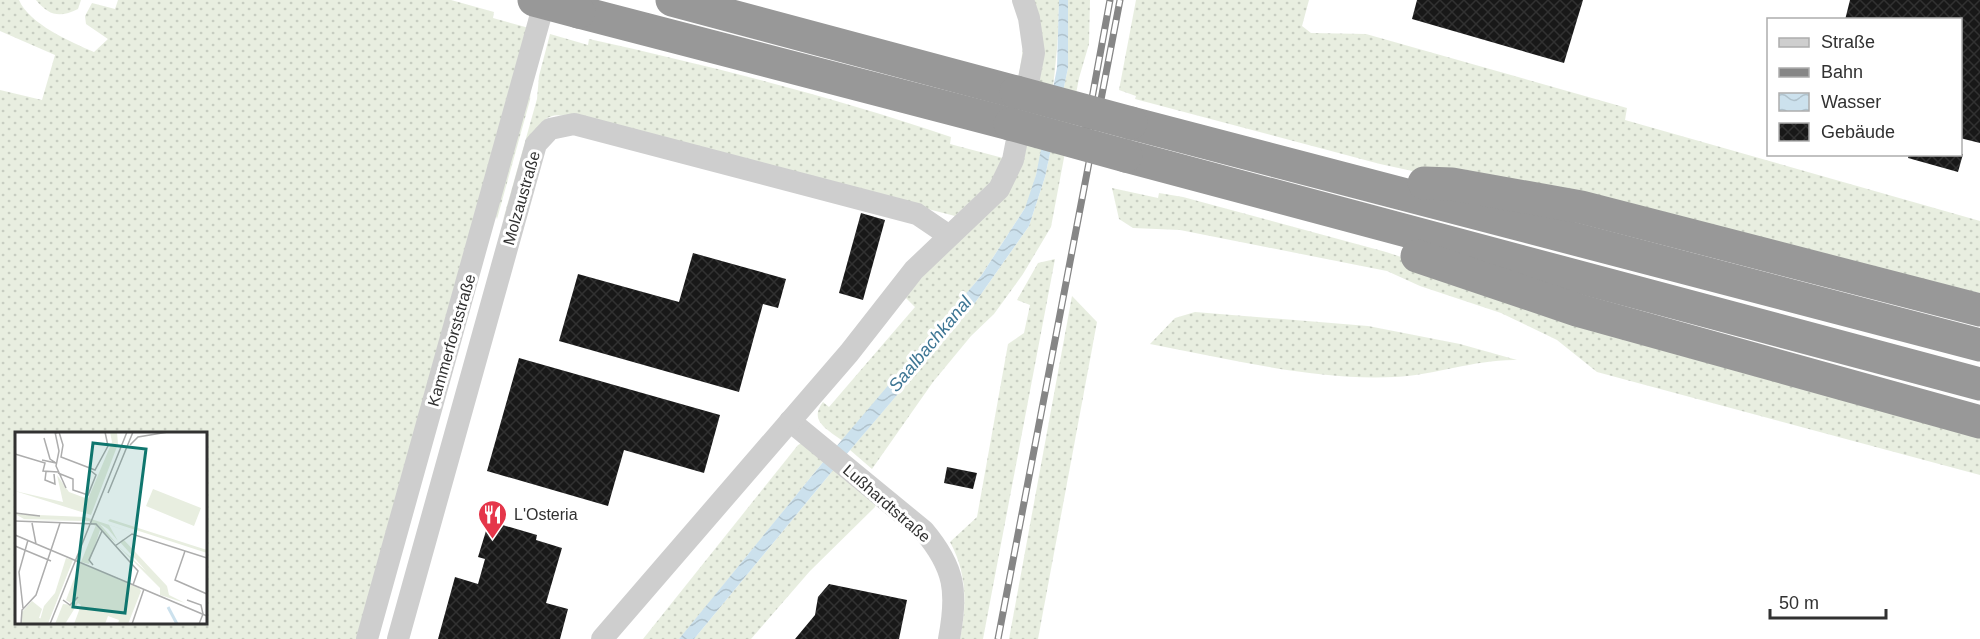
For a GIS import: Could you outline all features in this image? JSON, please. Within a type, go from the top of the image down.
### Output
[{"type":"highway","points":[[534,0],[1016,111],[1131,123],[1980,345]]},
{"type":"highway","points":[[672,0],[1016,111],[1126,156],[1980,384]]},
{"type":"highway","points":[[1330,176],[1452,184],[1581,207],[1980,310]]},
{"type":"highway","points":[[1324,210],[1408,253],[1577,310],[1975,422]]},
{"type":"highway","points":[[1911,291],[1980,299]]},
{"type":"street","name":"Kammerforststraße","points":[[367,639],[545,0]]},
{"type":"street","points":[[602,639],[849,352],[914,270],[948,235],[999,189],[1013,160],[1016,111],[1034,53],[1029,18],[1023,0]]},
{"type":"street","name":"Molzaustraße","points":[[398,639],[536,144],[550,129],[574,124],[780,177],[917,214],[948,235]]},
{"type":"street","name":"Lußhardtstraße","points":[[790,421],[924,531],[943,556],[954,588],[955,605],[949,639]]},
{"type":"shaded area","points":[[0,0],[19,0],[24,9],[41,24],[94,52],[108,39],[86,24],[85,16],[92,3],[115,9],[118,0],[451,0],[494,12],[493,18],[529,28],[359,639],[0,639],[0,90],[42,100],[55,55],[0,31]]},
{"type":"shaded area","points":[[36,0],[81,0],[78,9],[66,14],[55,14]]},
{"type":"shaded area","points":[[1030,0],[1059,0],[1052,97],[1032,192],[1025,208],[981,276],[843,441],[826,429],[819,420],[819,409],[823,402],[829,407],[915,307],[905,297],[945,251],[1001,199]]},
{"type":"shaded area","points":[[1068,0],[1090,0],[1089,44],[1079,78],[1051,227],[1023,274],[994,314],[971,336],[933,382],[872,469],[850,450],[972,307],[1029,226],[1045,177],[1068,68]]},
{"type":"shaded area","points":[[1136,0],[1309,0],[1302,26],[1311,33],[1366,34],[1627,108],[1625,120],[1980,221],[1980,293],[1380,164],[1135,99],[1136,96],[1119,90]]},
{"type":"shaded area","points":[[550,34],[588,45],[589,39],[726,71],[907,122],[951,137],[950,144],[1003,158],[994,179],[955,216],[575,118],[554,115],[542,122],[527,146],[503,220],[537,99],[539,76]]},
{"type":"shaded area","points":[[531,84],[530,100],[497,219],[495,214]]},
{"type":"shaded area","points":[[1112,188],[1158,198],[1159,193],[1183,197],[1386,252],[1512,294],[1980,437],[1980,475],[1597,372],[1557,340],[1501,313],[1420,286],[1387,271],[1180,230],[1133,228],[1119,219]]},
{"type":"shaded area","points":[[1055,259],[983,639],[960,639],[964,613],[964,589],[960,565],[950,542],[977,517],[1008,344],[1024,333],[1030,305],[1017,300],[1038,263]]},
{"type":"shaded area","points":[[1072,296],[1097,322],[1038,639],[1009,639]]},
{"type":"shaded area","points":[[1195,312],[1368,326],[1460,344],[1517,360],[1486,362],[1410,376],[1334,376],[1272,368],[1150,344],[1175,318]]},
{"type":"shaded area","points":[[804,442],[824,461],[682,636],[679,639],[643,639],[798,445]]},
{"type":"shaded area","points":[[834,469],[876,501],[875,507],[810,571],[751,639],[694,639]]},
{"type":"water","name":"Saalbachkanal","points":[[1059,0],[1068,0],[1068,68],[1045,177],[1029,226],[972,307],[834,469],[694,639],[679,639],[824,461],[981,276],[1025,208],[1036,175],[1057,68]]},
{"type":"building","points":[[1417,0],[1583,0],[1564,63],[1412,19]]},
{"type":"building","points":[[1850,0],[1980,0],[1980,143],[1962,138],[1962,18],[1846,18]]},
{"type":"building","points":[[1963,154],[1958,172],[1908,158],[1908,156],[1962,156]]},
{"type":"building","points":[[861,213],[885,220],[863,300],[839,293]]},
{"type":"building","points":[[693,253],[786,279],[778,308],[763,304],[739,392],[559,341],[578,274],[679,302]]},
{"type":"building","points":[[519,358],[720,415],[704,473],[624,450],[608,506],[487,471]]},
{"type":"building","points":[[947,467],[977,473],[973,489],[944,483]]},
{"type":"building","points":[[489,521],[537,535],[536,540],[562,548],[546,603],[568,609],[560,639],[438,639],[455,577],[478,584],[485,559],[478,557]]},
{"type":"building","points":[[829,584],[907,600],[899,639],[795,639],[815,615],[818,597]]},
{"type":"railway","points":[[1082,153],[1110,0]]},
{"type":"railway","points":[[998,639],[1120,0]]},
{"type":"place","name":"L'Osteria","points":[[493,540]]}]
